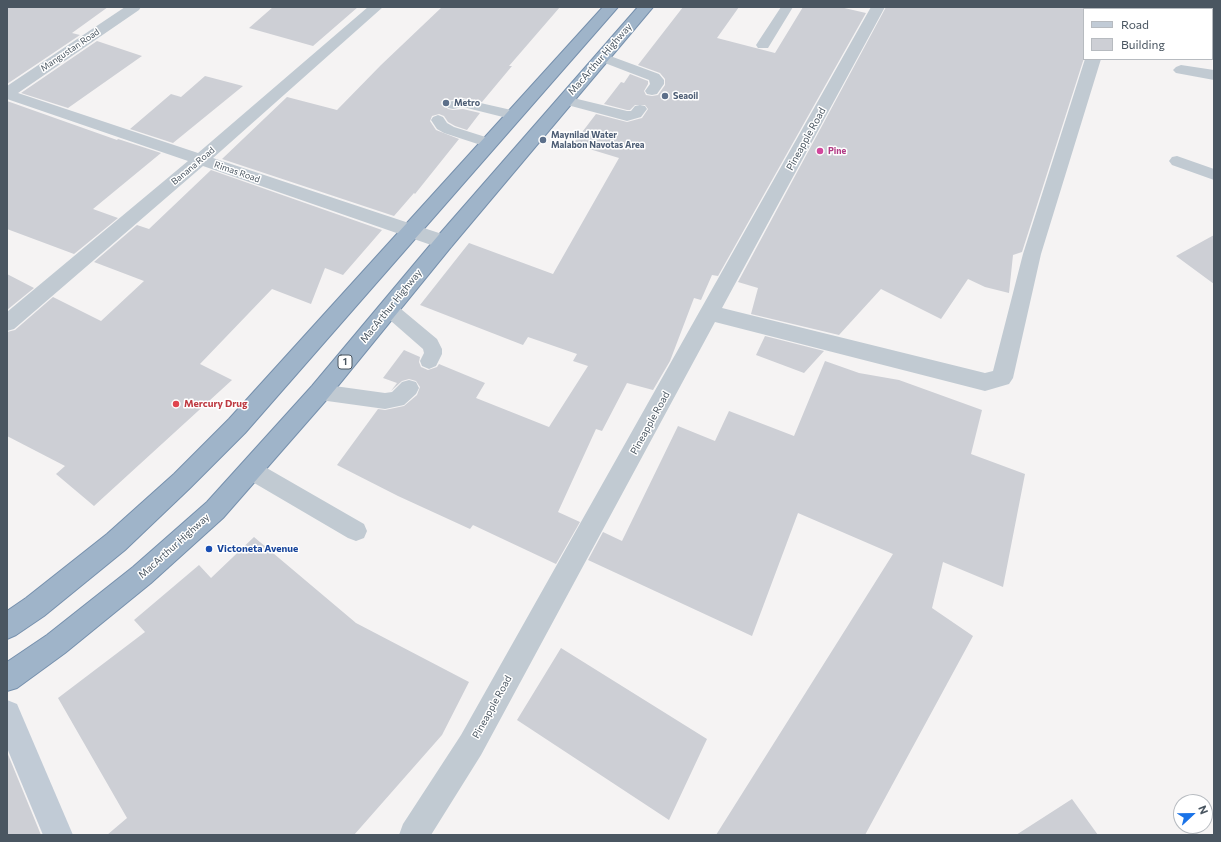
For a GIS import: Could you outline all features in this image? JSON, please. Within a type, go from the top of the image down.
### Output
[{"type":"highway","points":[[7,626],[35,607],[116,542],[182,481],[237,426],[611,7]]},
{"type":"highway","name":"MacArthur Highway","points":[[7,678],[56,644],[142,576],[215,510],[320,392],[444,242],[646,7]]},
{"type":"main road","points":[[7,714],[58,835]]},
{"type":"street","name":"Mangustan Road","points":[[7,94],[134,7]]},
{"type":"street","name":"Banana Road","points":[[7,323],[200,160],[376,7]]},
{"type":"street","name":"Pineapple Road","points":[[414,835],[471,745],[878,7]]},
{"type":"street","points":[[710,313],[985,382],[1002,378],[1032,254],[1093,60]]},
{"type":"street","points":[[1181,70],[1214,75]]},
{"type":"street","name":"Rimas Road","points":[[7,94],[444,242]]},
{"type":"lane","points":[[763,45],[787,7]]},
{"type":"lane","points":[[602,57],[654,77],[657,80],[657,84],[652,90]]},
{"type":"lane","points":[[565,100],[627,116],[636,114],[640,108]]},
{"type":"lane","points":[[453,104],[463,103],[515,115]]},
{"type":"lane","points":[[438,120],[442,126],[449,130],[490,143]]},
{"type":"lane","points":[[1177,161],[1214,175]]},
{"type":"lane","points":[[389,309],[430,344],[433,349],[433,354],[430,361]]},
{"type":"lane","points":[[320,392],[385,402],[397,399],[409,388]]},
{"type":"lane","points":[[251,470],[356,531]]},
{"type":"building","points":[[7,7],[108,7],[72,33],[80,35],[7,84]]},
{"type":"building","points":[[273,7],[358,7],[313,46],[249,28]]},
{"type":"building","points":[[442,7],[560,7],[509,66],[512,66],[482,102],[463,98],[447,101],[445,106],[448,109],[463,109],[480,113],[467,130],[448,122],[444,116],[439,114],[432,116],[430,121],[436,130],[459,139],[415,194],[414,193],[394,216],[222,159],[287,97],[337,110],[381,65]]},
{"type":"building","points":[[683,7],[739,7],[717,38],[775,53],[803,7],[840,7],[866,13],[718,276],[712,275],[701,300],[694,298],[670,361],[653,390],[627,383],[602,431],[596,429],[558,512],[580,522],[556,564],[473,525],[470,529],[398,496],[337,465],[378,409],[385,410],[404,406],[417,395],[420,387],[416,381],[409,379],[402,381],[391,391],[397,383],[383,378],[404,350],[420,357],[419,362],[421,367],[428,370],[437,367],[439,364],[485,383],[476,398],[549,427],[588,366],[573,361],[577,354],[528,337],[523,345],[420,305],[469,243],[553,274],[619,158],[573,144],[596,114],[627,122],[642,118],[648,109],[645,105],[635,105],[630,110],[627,110],[604,104],[621,82],[624,83],[630,74],[648,81],[644,91],[646,95],[658,95],[665,85],[665,79],[660,73],[638,65]]},
{"type":"building","points":[[886,7],[1084,7],[1083,60],[1022,252],[1013,255],[1009,293],[985,287],[968,279],[941,319],[881,289],[839,335],[751,314],[758,288],[738,282]]},
{"type":"building","points":[[97,41],[142,56],[68,108],[21,93]]},
{"type":"building","points":[[205,76],[243,86],[173,143],[130,129],[171,94],[181,97]]},
{"type":"building","points":[[7,101],[117,140],[118,139],[161,153],[93,209],[118,218],[74,254],[7,229]]},
{"type":"building","points":[[211,170],[382,230],[343,275],[325,268],[311,304],[272,289],[200,364],[232,380],[94,506],[56,474],[65,466],[7,436],[7,332],[15,330],[53,297],[101,321],[144,281],[94,262],[137,225],[149,229]]},
{"type":"building","points":[[1214,235],[1214,284],[1176,256]]},
{"type":"building","points":[[7,274],[34,288],[7,310]]},
{"type":"building","points":[[765,336],[824,351],[804,373],[756,355]]},
{"type":"building","points":[[825,361],[859,373],[899,380],[982,410],[971,454],[1025,474],[1003,587],[943,562],[932,608],[973,636],[865,835],[716,835],[893,554],[798,513],[752,636],[588,560],[603,532],[622,541],[678,426],[715,441],[729,411],[794,436]]},
{"type":"building","points":[[254,537],[356,623],[469,682],[442,735],[354,835],[107,835],[127,818],[58,698],[145,632],[134,620],[199,565],[211,578]]},
{"type":"building","points":[[561,648],[707,739],[669,820],[517,720]]},
{"type":"building","points":[[7,752],[41,835],[7,835]]},
{"type":"building","points":[[1072,799],[1098,835],[1016,835]]},
{"type":"place","name":"Seaoil","points":[[665,96]]},
{"type":"place","name":"Metro","points":[[446,103]]},
{"type":"place","name":"Maynilad Water Malabon Navotas Area","points":[[543,140]]},
{"type":"place","name":"Pine","points":[[820,151]]},
{"type":"place","name":"Mercury Drug","points":[[176,404]]},
{"type":"place","name":"Victoneta Avenue","points":[[209,549]]}]
